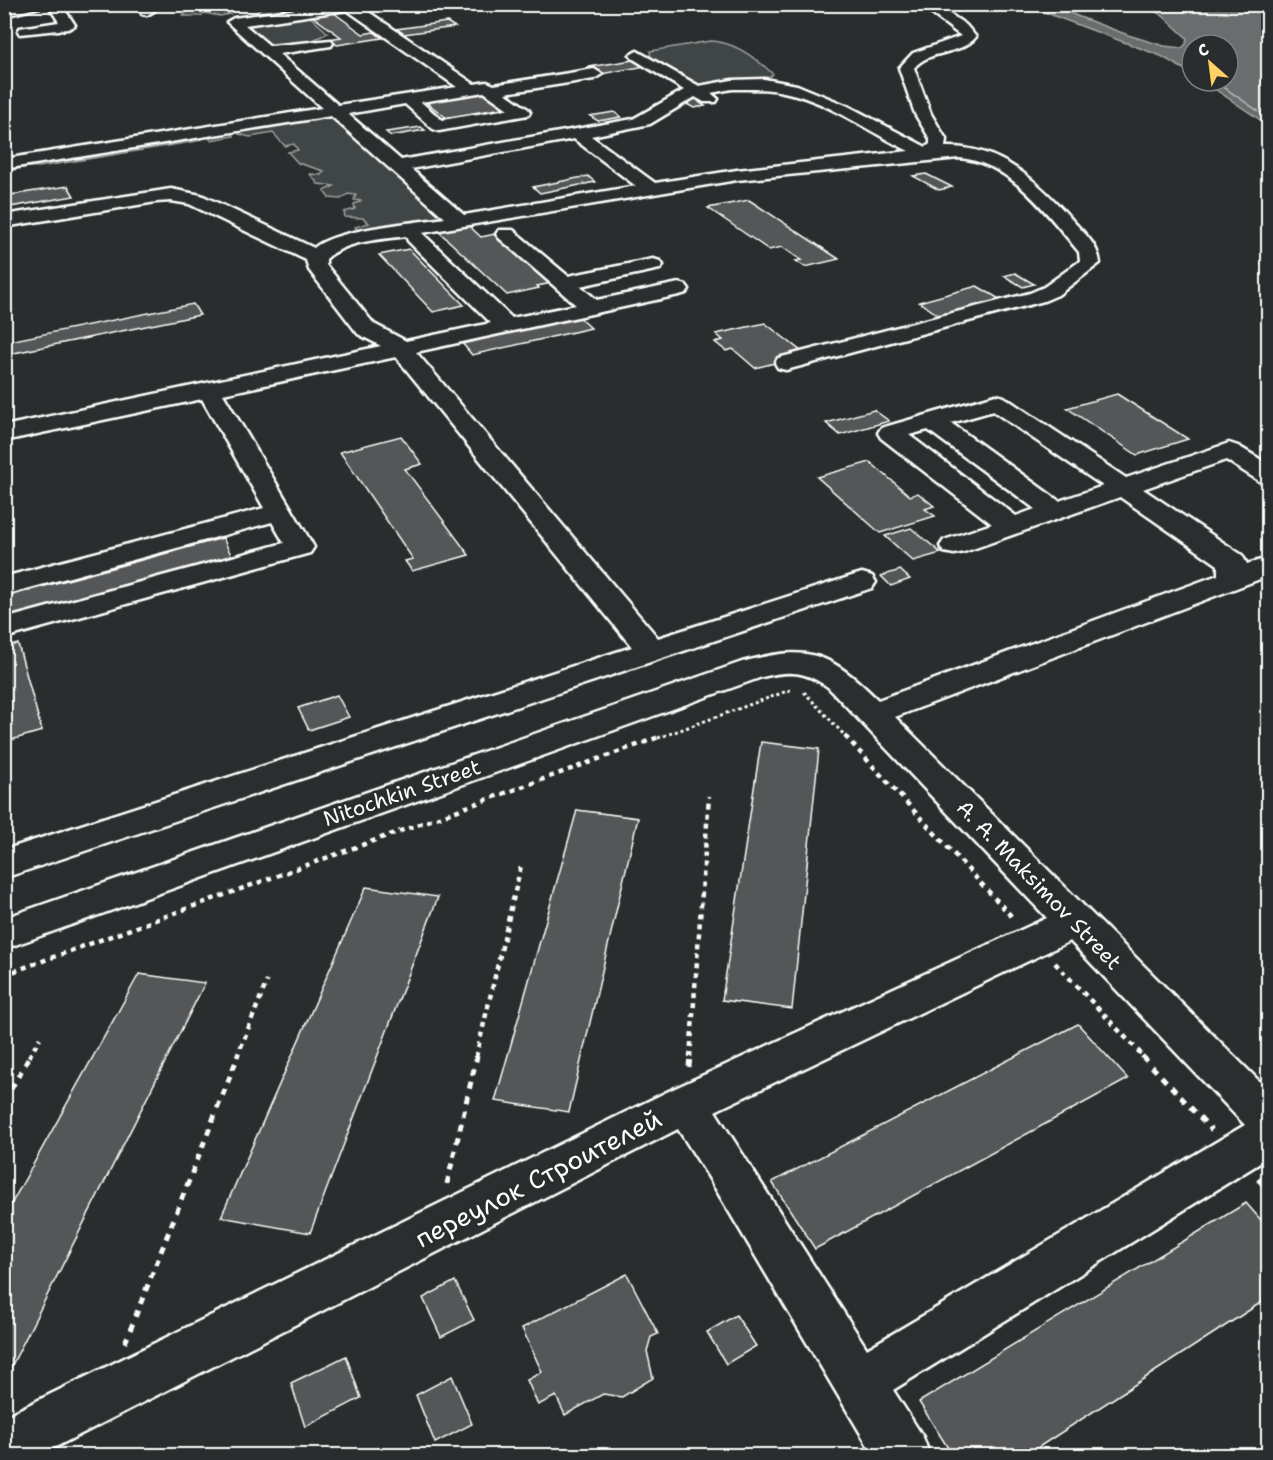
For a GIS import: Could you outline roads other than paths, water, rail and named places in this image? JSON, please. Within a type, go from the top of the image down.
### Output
[{"type":"street","points":[[920,154],[938,145],[938,139],[923,114],[906,68],[914,59],[965,41],[969,37],[961,28],[925,4]]},
{"type":"street","points":[[4,12],[53,5],[68,25],[26,31]]},
{"type":"street","points":[[460,221],[234,22],[350,6],[470,90]]},
{"type":"street","points":[[267,51],[326,43]]},
{"type":"street","points":[[638,54],[716,103]]},
{"type":"street","points":[[492,90],[594,74]]},
{"type":"street","points":[[396,166],[579,135],[649,119],[676,99],[697,91],[748,83],[775,84],[825,99],[920,154]]},
{"type":"street","points":[[4,164],[408,99],[487,87],[522,112],[439,126],[408,99]]},
{"type":"street","points":[[579,135],[651,189]]},
{"type":"street","points":[[316,256],[326,248],[346,240],[651,189],[756,172],[949,152],[971,154],[1012,174],[1034,190],[1089,251],[1090,263],[1051,291],[1037,297],[786,363]]},
{"type":"street","points":[[4,220],[139,198],[183,196],[316,256]]},
{"type":"street","points":[[506,234],[592,307]]},
{"type":"street","points":[[415,237],[506,325]]},
{"type":"street","points":[[316,256],[316,266],[366,329],[400,347],[652,651]]},
{"type":"street","points":[[564,283],[653,265]]},
{"type":"street","points":[[4,434],[400,347],[679,289]]},
{"type":"street","points":[[4,629],[300,547],[208,389]]},
{"type":"street","points":[[1012,526],[890,434],[996,402],[1232,561],[1234,572],[1229,580]]},
{"type":"street","points":[[932,421],[1055,511]]},
{"type":"street","points":[[954,546],[1229,451],[1269,475]]},
{"type":"street","points":[[921,491],[996,468]]},
{"type":"street","points":[[4,585],[280,512]]},
{"type":"street","points":[[872,714],[1269,566]]},
{"type":"street","points":[[4,864],[862,582]]},
{"type":"street","name":"Nitochkin Street","points":[[4,934],[753,669],[788,661],[801,662]]},
{"type":"street","name":"A. A. Maksimov Street","points":[[801,662],[825,669],[872,714],[1075,922],[1260,1124]]},
{"type":"street","name":"переулок Строителей","points":[[4,1445],[686,1104],[1075,922]]},
{"type":"street","points":[[686,1104],[724,1161],[904,1455]]},
{"type":"street","points":[[859,1382],[1260,1124]]},
{"type":"water","points":[[1025,5],[1054,5],[1128,35],[1164,46],[1180,48],[1180,67],[1161,56]]},
{"type":"water","points":[[1145,5],[1268,5],[1268,125],[1221,93],[1240,93],[1240,33],[1182,33],[1163,16]]}]
